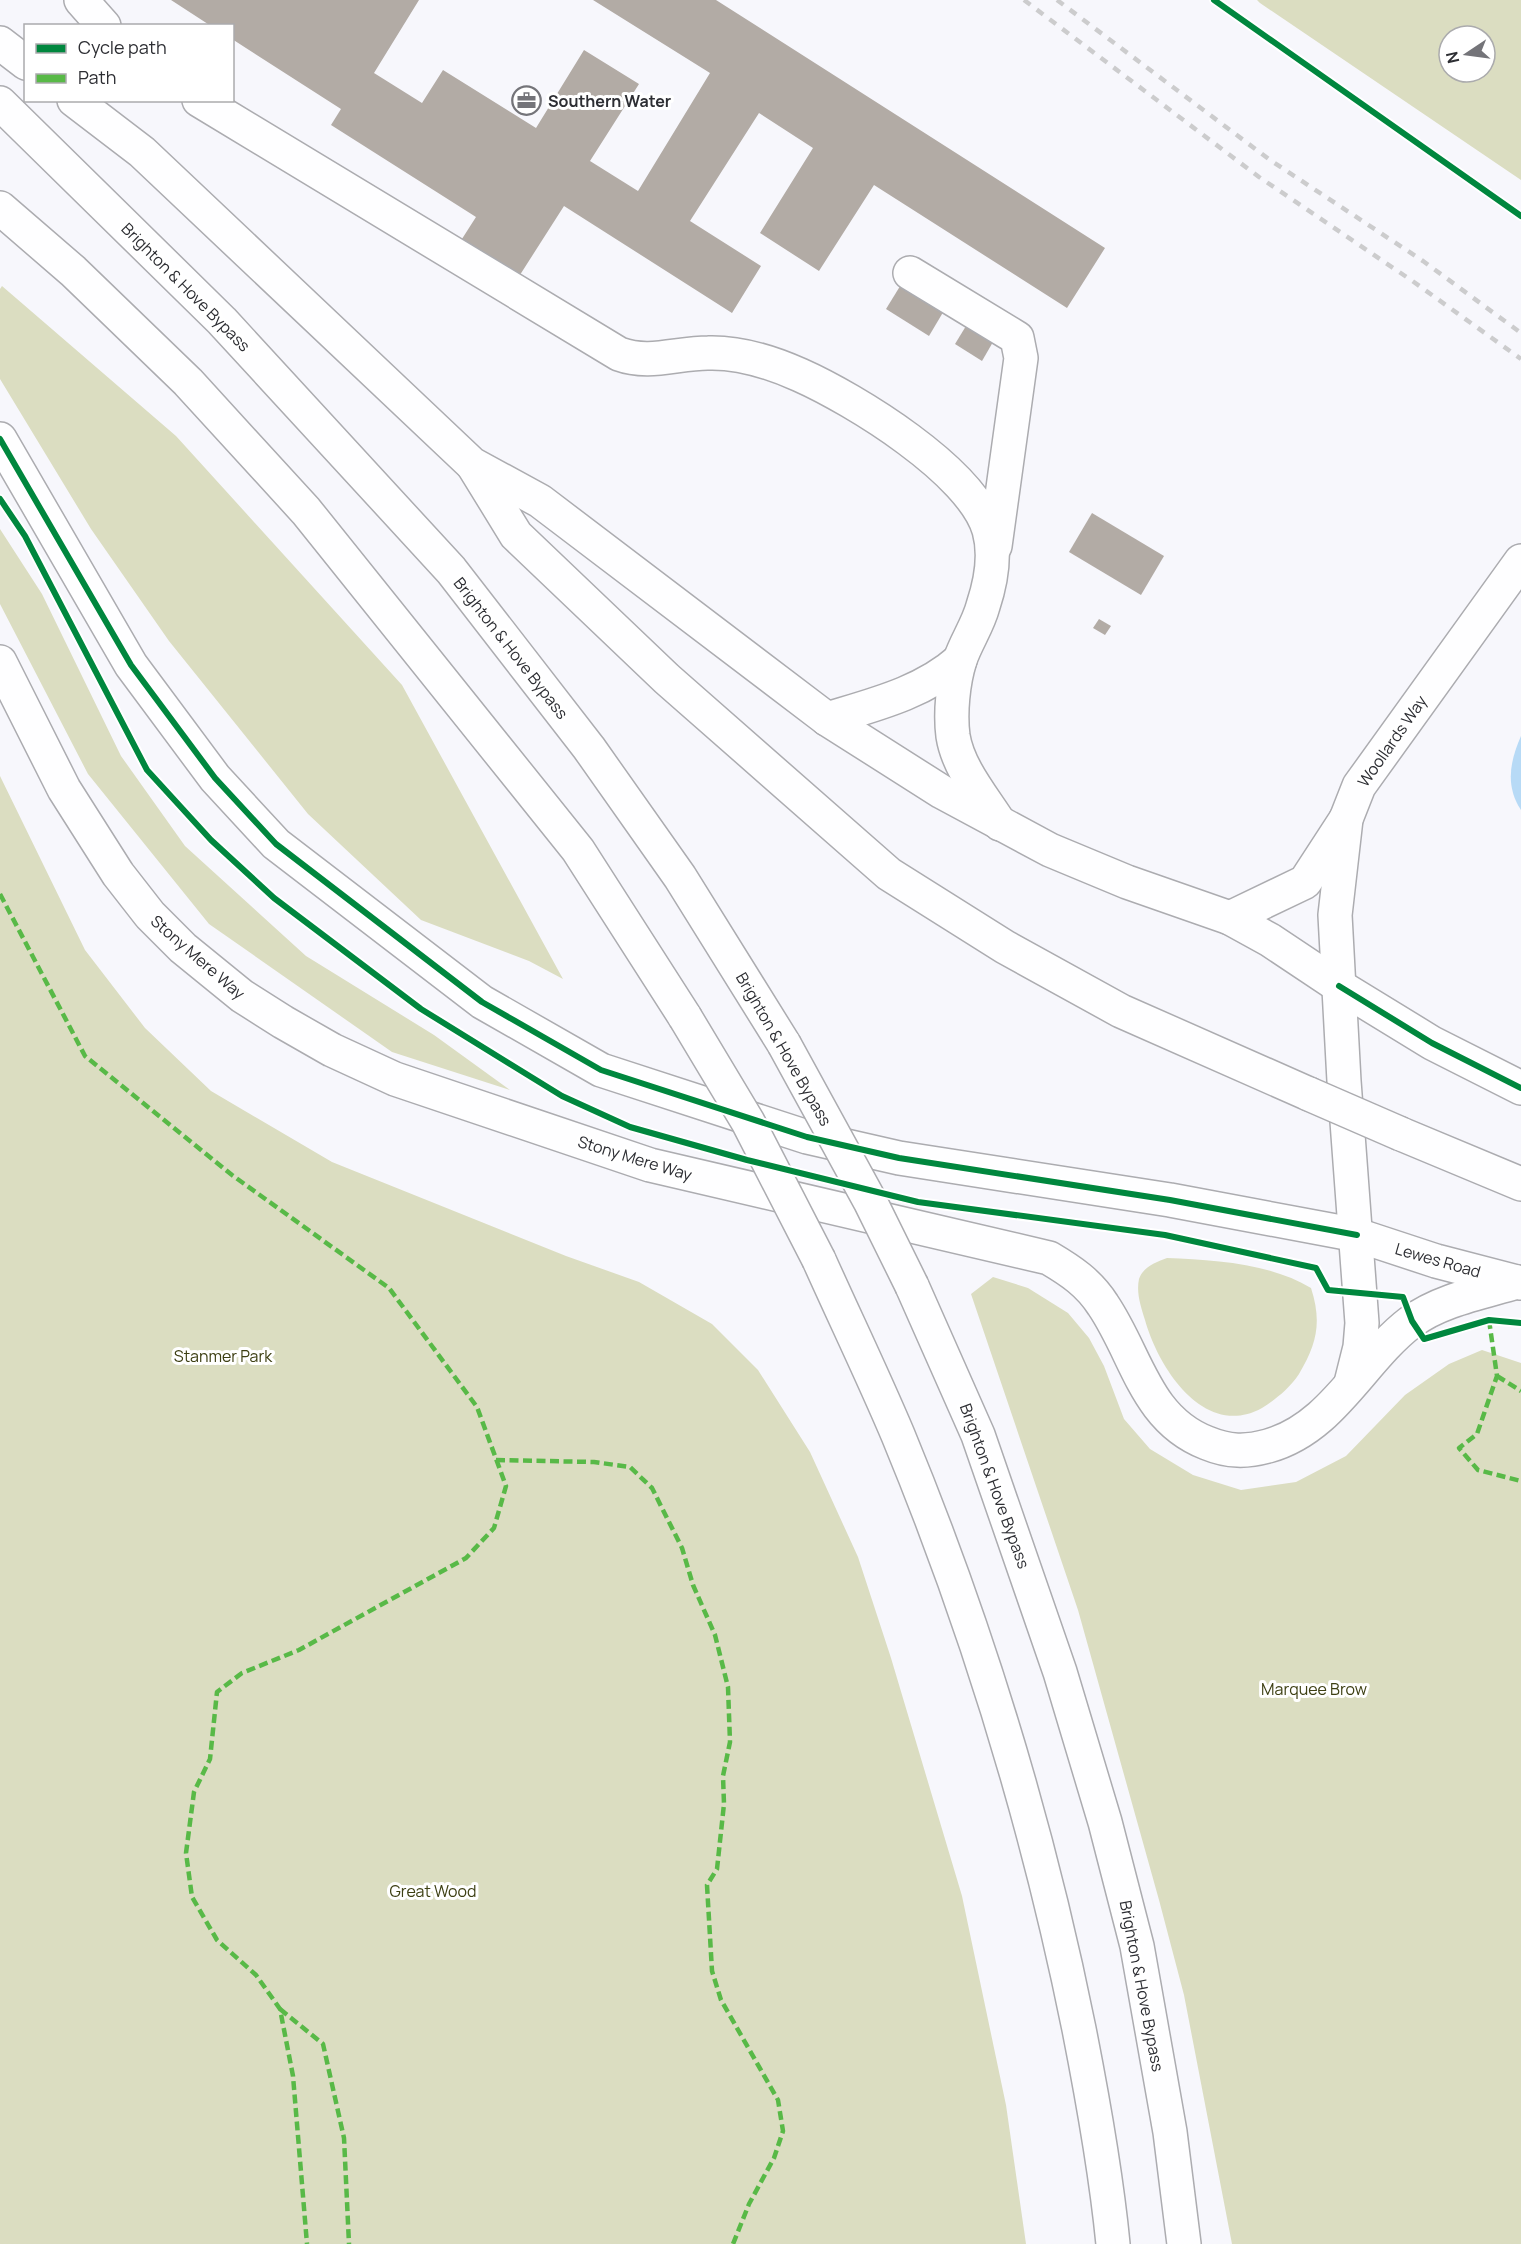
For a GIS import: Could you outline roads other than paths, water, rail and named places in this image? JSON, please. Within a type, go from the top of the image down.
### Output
[{"type":"main road","points":[[81,0],[102,24]]},
{"type":"main road","points":[[0,43],[24,61]]},
{"type":"main road","points":[[77,102],[142,152],[472,464],[516,535],[667,679],[889,874],[1005,947],[1121,1011],[1309,1095],[1521,1184]]},
{"type":"main road","points":[[202,102],[619,354],[643,360],[708,353],[748,357],[800,375],[860,407],[938,464],[958,483],[983,515],[989,530],[992,563]]},
{"type":"main road","name":"Brighton & Hove Bypass","points":[[0,103],[222,321],[451,570],[589,748],[673,867],[784,1044],[865,1191],[912,1286],[982,1445],[1060,1672],[1105,1822],[1137,1946],[1170,2132],[1184,2244]]},
{"type":"main road","points":[[0,208],[73,271],[189,382],[306,511],[578,850],[685,1017],[748,1122],[819,1260],[897,1433],[963,1605],[1000,1718],[1036,1843],[1065,1959],[1091,2092],[1113,2244]]},
{"type":"main road","points":[[910,273],[1010,332],[1017,338],[1022,358],[992,563],[983,609],[960,660],[952,719],[957,752],[1000,824]]},
{"type":"main road","name":"Lewes Road","points":[[0,439],[131,665],[215,778],[276,844],[482,1002],[601,1070],[807,1137],[899,1158],[1170,1200],[1357,1235],[1436,1261],[1519,1282]]},
{"type":"main road","points":[[472,464],[540,501],[827,719],[942,792],[1050,850],[1105,873],[1230,918],[1270,940],[1432,1043],[1521,1088]]},
{"type":"main road","name":"Woollards Way","points":[[1357,1235],[1335,915],[1346,819],[1359,786],[1521,561]]},
{"type":"main road","points":[[827,719],[903,694],[944,675],[960,660]]},
{"type":"main road","name":"Stony Mere Way","points":[[0,662],[64,789],[118,874],[150,915],[183,948],[242,996],[332,1050],[406,1083],[650,1165],[1049,1258],[1086,1283],[1104,1305],[1144,1387],[1175,1426],[1197,1440],[1223,1450],[1247,1452],[1276,1444],[1304,1430],[1327,1412],[1412,1321],[1441,1306],[1519,1282]]},
{"type":"main road","points":[[1230,918],[1305,882],[1346,819]]},
{"type":"main road","name":"Stony Mere Way","points":[[1351,1384],[1360,1347],[1362,1323],[1357,1235]]},
{"type":"water","points":[[1521,736],[1521,810],[1513,792],[1511,773],[1514,755]]},
{"type":"railway","points":[[1024,0],[1259,177],[1411,280],[1521,359]]},
{"type":"railway","points":[[1057,0],[1270,160],[1423,261],[1521,333]]},
{"type":"place","name":"Southern Water","points":[[527,101]]},
{"type":"park label","name":"Stanmer Park","points":[[223,1356]]},
{"type":"park label","name":"Marquee Brow","points":[[1314,1689]]},
{"type":"park label","name":"Great Wood","points":[[433,1891]]}]
